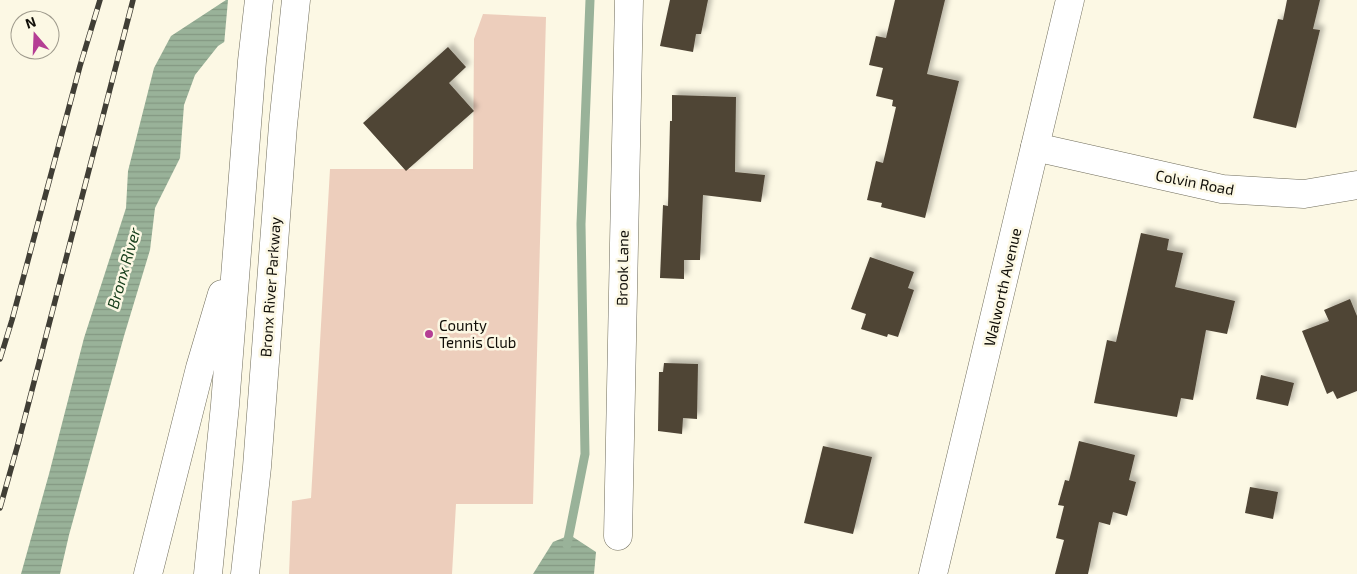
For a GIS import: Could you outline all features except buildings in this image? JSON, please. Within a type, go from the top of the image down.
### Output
[{"type":"main road","points":[[208,574],[225,405],[254,34],[259,0]]},
{"type":"main road","name":"Brook Lane","points":[[618,536],[629,0]]},
{"type":"main road","name":"Walworth Avenue","points":[[933,574],[1070,0]]},
{"type":"main road","name":"Bronx River Parkway","points":[[245,574],[257,467],[283,125],[296,5]]},
{"type":"main road","name":"Colvin Road","points":[[1035,147],[1222,189],[1304,194],[1357,185]]},
{"type":"main road","points":[[148,574],[200,368],[237,245]]},
{"type":"shaded area","name":"County Tennis Club","points":[[483,14],[546,17],[533,504],[456,504],[452,574],[289,574],[292,501],[311,498],[330,169],[473,169],[474,39]]},
{"type":"water","name":"Bronx River","points":[[226,0],[289,0],[218,46],[195,75],[184,105],[180,158],[155,208],[150,250],[124,336],[60,574],[21,574],[84,338],[126,208],[128,171],[154,68],[171,36]]},
{"type":"water","points":[[570,535],[596,552],[594,574],[533,574],[553,542]]},
{"type":"pier","points":[[228,0],[291,0],[224,45]]},
{"type":"waterway","points":[[567,545],[585,454],[581,224],[590,0]]},
{"type":"railway","points":[[0,359],[80,66],[100,0]]},
{"type":"railway","points":[[0,508],[133,0]]},
{"type":"place","name":"County Tennis Club","points":[[429,334]]}]
